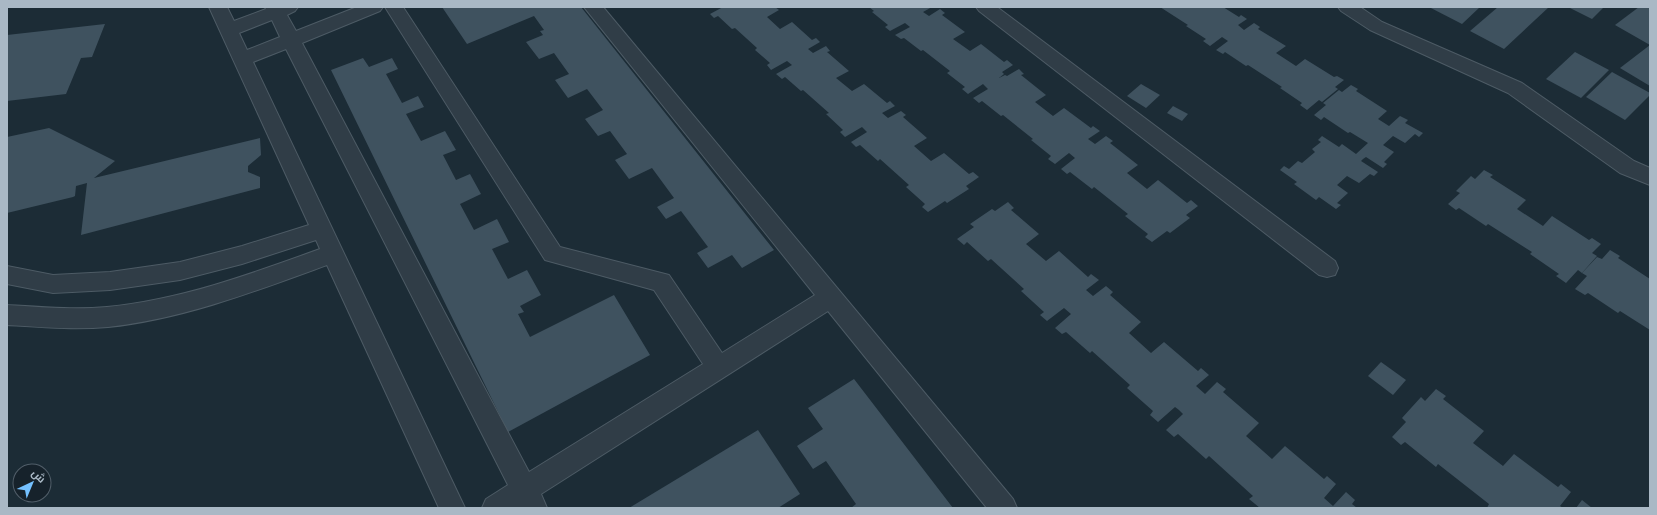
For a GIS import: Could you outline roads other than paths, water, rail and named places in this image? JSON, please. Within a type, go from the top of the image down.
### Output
[{"type":"street","points":[[218,7],[452,508]]},
{"type":"street","points":[[243,59],[374,7]]},
{"type":"street","points":[[394,7],[553,254],[661,282],[719,368]]},
{"type":"street","points":[[592,7],[1004,508]]},
{"type":"street","points":[[985,7],[1327,268]]},
{"type":"street","points":[[1347,7],[1376,26],[1515,88],[1627,167],[1650,177]]},
{"type":"street","points":[[229,30],[280,9],[291,40],[529,499]]},
{"type":"street","points":[[7,275],[53,284],[110,281],[180,271],[242,255],[322,229]]},
{"type":"street","points":[[7,315],[49,318],[107,317],[186,303],[333,254]]},
{"type":"street","points":[[495,508],[529,499],[719,368],[831,297]]}]
